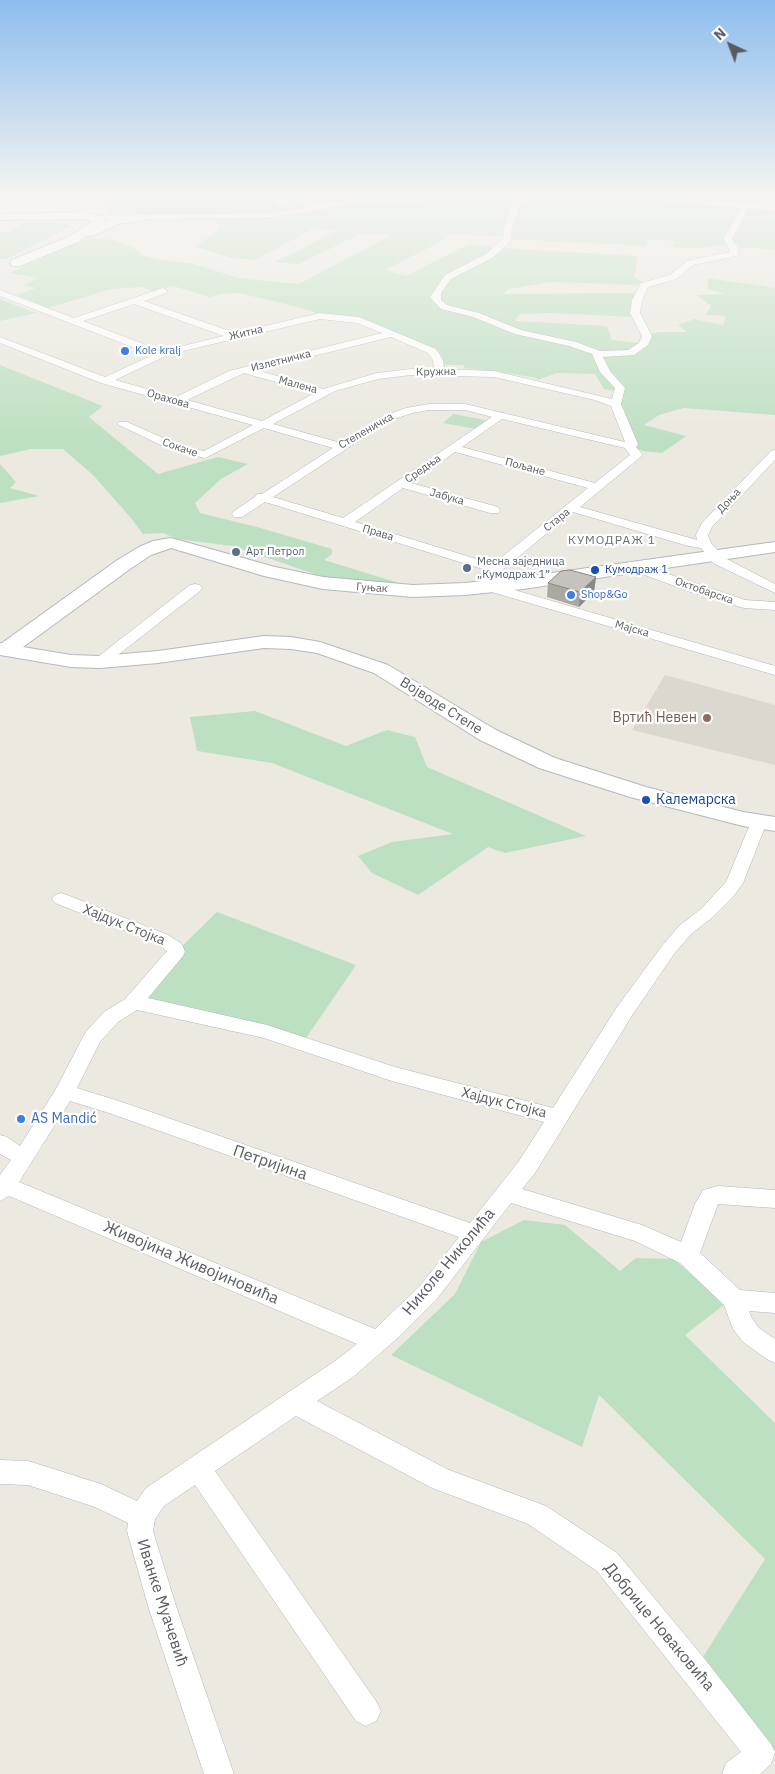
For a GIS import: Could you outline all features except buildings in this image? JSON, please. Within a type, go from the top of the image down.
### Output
[{"type":"street","points":[[447,278],[435,297],[441,306],[476,315],[518,332],[584,347],[597,354],[630,353],[643,345],[646,336],[635,314],[637,300],[644,284],[667,278]]},
{"type":"street","points":[[73,321],[163,291]]},
{"type":"street","points":[[0,293],[161,354]]},
{"type":"street","points":[[136,301],[234,336]]},
{"type":"street","name":"Житна","points":[[106,381],[161,354],[307,318],[325,316],[359,320],[432,351],[438,360],[439,372]]},
{"type":"street","name":"Излетничка","points":[[177,401],[222,378],[244,370],[391,334]]},
{"type":"street","name":"Орахова","points":[[0,340],[106,381],[340,446]]},
{"type":"street","points":[[597,354],[605,372],[620,388],[616,404],[633,451]]},
{"type":"street","name":"Малена","points":[[244,370],[323,392]]},
{"type":"street","name":"Кружна","points":[[263,425],[323,392],[340,385],[385,375],[439,372],[494,374],[598,398],[616,404]]},
{"type":"street","name":"Степеничка","points":[[238,514],[340,446],[385,419],[410,410],[429,407],[458,407],[501,415],[633,451]]},
{"type":"street","name":"Средња","points":[[345,523],[501,415]]},
{"type":"street","name":"Сокаче","points":[[123,424],[175,448],[202,455],[210,454],[263,425]]},
{"type":"street","name":"Пољане","points":[[453,448],[596,486]]},
{"type":"street","name":"Стара","points":[[492,578],[572,508],[633,451]]},
{"type":"street","name":"Доња","points":[[709,549],[702,535],[706,526],[775,453]]},
{"type":"street","name":"Јабука","points":[[401,484],[494,510]]},
{"type":"street","name":"Права","points":[[261,498],[345,523],[492,578]]},
{"type":"street","name":"Гуњак","points":[[572,508],[709,549]]},
{"type":"street","name":"Гуњак","points":[[3,650],[130,560],[149,548],[159,545],[182,545],[270,572],[323,583],[413,591],[492,578],[636,567],[709,549],[775,547]]},
{"type":"street","points":[[709,549],[718,560],[775,589]]},
{"type":"street","name":"Октобарска","points":[[636,567],[744,604],[775,606]]},
{"type":"street","name":"Мајска","points":[[492,578],[775,671]]},
{"type":"street","points":[[100,662],[195,588]]},
{"type":"street","name":"Војводе Степе","points":[[3,650],[71,661],[100,662],[158,657],[264,642],[320,648],[361,661],[381,670],[488,735],[547,763],[638,792],[767,823]]},
{"type":"street","name":"Хајдук Стојка","points":[[3,1188],[25,1157],[65,1092],[92,1038],[101,1026],[121,1009],[132,1004],[140,1003],[267,1032],[392,1074],[556,1117],[624,1012],[668,950],[685,930],[707,913],[734,883],[767,823]]},
{"type":"street","name":"Хајдук Стојка","points":[[61,899],[162,939],[176,948],[176,952],[132,1004]]},
{"type":"street","name":"Петријина","points":[[65,1092],[114,1107],[474,1233]]},
{"type":"street","name":"Николе Николића","points":[[142,1517],[155,1497],[344,1369],[377,1342],[428,1293],[474,1233],[508,1193],[556,1117]]},
{"type":"street","points":[[0,1143],[14,1153],[25,1157]]},
{"type":"street","name":"Живојина Живојиновића","points":[[3,1188],[377,1342]]},
{"type":"street","points":[[508,1193],[642,1234],[688,1256],[734,1300],[741,1322],[751,1335],[775,1352]]},
{"type":"street","points":[[688,1256],[706,1204],[711,1196],[775,1199]]},
{"type":"street","points":[[734,1300],[775,1303]]},
{"type":"street","name":"Добрице Новаковића","points":[[296,1403],[440,1480],[537,1515],[606,1562],[694,1668],[761,1754],[737,1774]]},
{"type":"street","points":[[199,1469],[366,1711]]},
{"type":"street","points":[[0,1472],[28,1473],[100,1496],[142,1517]]},
{"type":"street","name":"Иванке Муачевић","points":[[142,1517],[140,1531],[162,1606],[219,1774]]},
{"type":"shaded area","name":"Вртић Невен","points":[[665,675],[775,705],[775,765],[632,730]]},
{"type":"green space","points":[[36,278],[237,278],[299,284],[311,278],[635,278],[643,282],[638,285],[550,282],[509,289],[503,294],[637,293],[631,317],[552,313],[520,314],[515,321],[607,326],[612,340],[638,343],[641,336],[660,332],[687,332],[678,325],[694,319],[723,325],[726,316],[705,315],[711,306],[697,295],[725,294],[708,289],[708,278],[775,288],[775,415],[684,408],[659,415],[644,425],[686,436],[662,453],[643,451],[636,448],[618,410],[620,392],[604,389],[595,374],[557,373],[537,380],[537,378],[464,368],[464,365],[445,365],[445,368],[441,368],[443,359],[438,351],[376,324],[354,317],[316,315],[314,312],[294,306],[239,293],[209,297],[173,286],[154,292],[142,287],[111,289],[48,308],[17,295],[36,288],[24,285]]},
{"type":"green space","points":[[0,299],[28,310],[37,313],[0,321]]},
{"type":"green space","points":[[0,365],[103,406],[89,417],[158,474],[218,457],[248,464],[221,479],[195,503],[200,513],[332,549],[332,554],[324,560],[399,583],[392,587],[335,581],[233,546],[177,539],[163,533],[143,534],[93,475],[63,449],[31,449],[0,456]]},
{"type":"green space","points":[[453,414],[486,420],[476,429],[443,423]]},
{"type":"green space","points":[[0,464],[16,482],[10,488],[39,496],[0,503]]},
{"type":"green space","points":[[255,711],[346,746],[387,730],[415,737],[427,767],[586,836],[505,853],[488,847],[418,895],[372,873],[358,856],[392,842],[453,834],[272,763],[197,751],[190,717]]},
{"type":"green space","points":[[217,912],[356,965],[302,1044],[140,1003],[176,952]]},
{"type":"green space","points":[[524,1220],[565,1225],[620,1271],[636,1258],[674,1259],[725,1304],[685,1335],[775,1423],[775,1753],[701,1660],[765,1559],[599,1395],[582,1447],[391,1355],[455,1294],[481,1242]]},
{"type":"place","name":"Kole kralj","points":[[125,351]]},
{"type":"place","name":"Арт Петрол","points":[[236,552]]},
{"type":"place","name":"Месна заједница „Кумодраж 1”","points":[[467,568]]},
{"type":"place","name":"Кумодраж 1","points":[[595,570]]},
{"type":"place","name":"Shop&Go","points":[[571,595]]},
{"type":"place","name":"Вртић Невен","points":[[707,718]]},
{"type":"place","name":"Калемарска","points":[[646,800]]},
{"type":"place","name":"AS Mandić","points":[[21,1119]]},
{"type":"district","name":"КУМОДРАЖ 1","points":[[612,541]]}]
